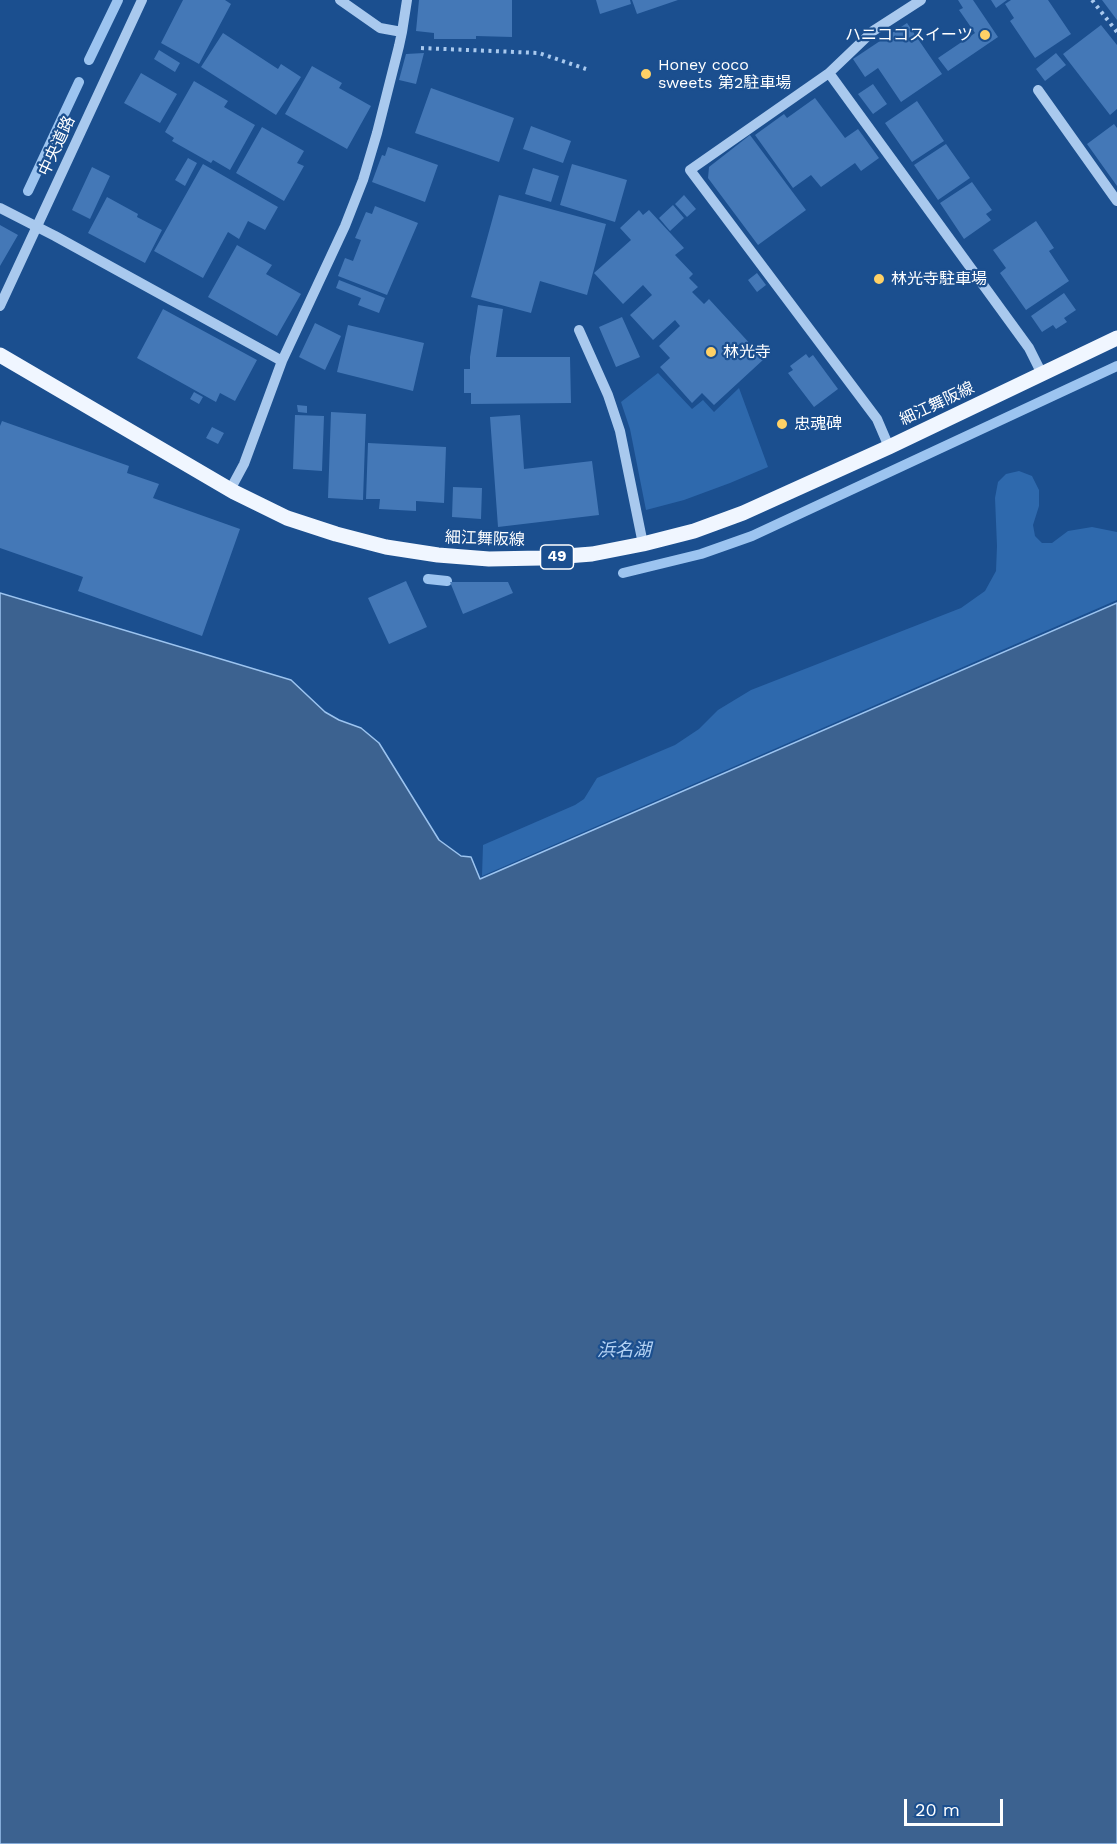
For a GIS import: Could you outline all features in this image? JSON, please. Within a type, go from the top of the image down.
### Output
[{"type":"main road","name":"細江舞阪線","points":[[0,355],[230,490],[287,518],[386,547],[438,555],[489,559],[592,554],[694,531],[743,513],[889,447],[1117,338]]},
{"type":"street","name":"中央道路","points":[[0,306],[142,0]]},
{"type":"street","points":[[340,0],[380,28],[402,32]]},
{"type":"street","points":[[230,490],[244,464],[282,362],[345,226],[363,180],[399,46],[407,0]]},
{"type":"street","points":[[889,447],[877,419],[690,170],[829,73],[873,31],[921,0]]},
{"type":"street","points":[[829,73],[1029,348],[1042,374]]},
{"type":"street","points":[[1038,90],[1117,201]]},
{"type":"street","points":[[0,208],[37,226],[282,362]]},
{"type":"street","points":[[579,330],[608,395],[620,431],[643,544]]},
{"type":"path","points":[[1092,0],[1117,33]]},
{"type":"path","points":[[399,46],[539,53],[586,69]]},
{"type":"shaded area","points":[[658,373],[692,409],[703,400],[714,412],[739,388],[768,467],[684,500],[646,510],[630,429],[621,402]]},
{"type":"shaded area","points":[[1019,471],[1032,476],[1039,490],[1039,506],[1033,525],[1035,536],[1042,543],[1052,543],[1068,531],[1092,527],[1117,532],[1117,600],[482,876],[483,845],[575,805],[584,799],[597,778],[675,745],[699,729],[718,710],[751,690],[961,608],[985,591],[996,571],[995,498],[998,482],[1006,474]]},
{"type":"water","name":"浜名湖","points":[[0,593],[291,680],[325,712],[361,728],[379,743],[439,840],[461,856],[471,857],[480,879],[1117,603],[1117,1844],[0,1844]]},
{"type":"building","points":[[183,0],[225,0],[231,4],[199,64],[161,43]]},
{"type":"building","points":[[419,0],[512,0],[512,37],[476,36],[476,39],[434,39],[434,33],[416,31]]},
{"type":"building","points":[[596,0],[630,0],[631,4],[600,14]]},
{"type":"building","points":[[632,0],[678,0],[637,14]]},
{"type":"building","name":"ハニココスイーツ","points":[[958,0],[973,0],[998,37],[948,71],[938,58],[975,33],[959,10],[963,8]]},
{"type":"building","points":[[991,0],[1007,0],[996,8]]},
{"type":"building","points":[[1011,0],[1048,0],[1071,34],[1035,58],[1010,21],[1014,18],[1005,4]]},
{"type":"building","points":[[1102,0],[1117,0],[1117,20]]},
{"type":"building","points":[[907,23],[942,74],[901,102],[878,68],[865,77],[853,59]]},
{"type":"building","points":[[1101,25],[1117,45],[1117,109],[1110,115],[1063,54]]},
{"type":"building","points":[[223,33],[278,69],[281,64],[301,77],[276,115],[201,67]]},
{"type":"building","points":[[159,50],[180,63],[175,72],[154,59]]},
{"type":"building","points":[[424,53],[416,84],[399,80],[406,54]]},
{"type":"building","points":[[1056,53],[1066,65],[1045,81],[1036,69]]},
{"type":"building","points":[[312,66],[342,83],[339,88],[371,106],[347,149],[285,114]]},
{"type":"building","points":[[141,73],[177,94],[160,123],[124,103]]},
{"type":"building","points":[[194,81],[228,101],[224,107],[255,125],[230,170],[213,160],[211,163],[172,141],[174,138],[165,132]]},
{"type":"building","points":[[873,84],[887,104],[873,114],[858,94]]},
{"type":"building","points":[[431,88],[514,118],[499,162],[415,133]]},
{"type":"building","points":[[815,98],[845,138],[858,129],[879,158],[861,171],[855,163],[821,187],[811,175],[793,188],[755,135],[784,114],[787,118]]},
{"type":"building","points":[[917,101],[944,141],[912,162],[885,123]]},
{"type":"building","points":[[1114,124],[1117,128],[1117,186],[1087,144]]},
{"type":"building","points":[[531,126],[571,141],[563,163],[523,149]]},
{"type":"building","points":[[262,127],[304,151],[297,163],[304,166],[284,201],[236,173]]},
{"type":"building","points":[[750,135],[806,210],[758,245],[708,178],[709,167]]},
{"type":"building","points":[[946,144],[970,178],[938,200],[914,165]]},
{"type":"building","points":[[388,147],[438,165],[425,202],[372,182],[382,155],[385,156]]},
{"type":"building","points":[[188,158],[197,163],[185,186],[175,180]]},
{"type":"building","points":[[203,164],[278,207],[265,230],[248,221],[239,239],[228,232],[203,278],[154,251]]},
{"type":"building","points":[[572,164],[627,180],[615,222],[560,205]]},
{"type":"building","points":[[92,167],[110,176],[90,219],[72,210]]},
{"type":"building","points":[[533,168],[559,176],[551,202],[525,194]]},
{"type":"building","points":[[972,182],[992,210],[986,214],[991,220],[964,239],[940,203]]},
{"type":"building","points":[[499,195],[606,224],[587,295],[540,281],[531,313],[471,297]]},
{"type":"building","points":[[684,195],[696,209],[687,217],[675,204]]},
{"type":"building","points":[[107,197],[162,230],[145,263],[88,233]]},
{"type":"building","points":[[673,205],[684,218],[670,231],[659,218]]},
{"type":"building","points":[[375,206],[418,223],[387,295],[338,276],[345,258],[353,261],[361,240],[355,238],[366,212],[372,214]]},
{"type":"building","points":[[639,210],[643,215],[649,210],[684,248],[675,255],[693,274],[689,278],[698,287],[692,292],[704,304],[709,299],[764,359],[714,405],[702,393],[692,403],[660,367],[670,358],[659,346],[680,326],[675,320],[653,340],[630,315],[652,295],[643,285],[623,304],[594,273],[631,240],[620,228]]},
{"type":"building","points":[[1036,221],[1054,248],[1049,251],[1069,281],[1026,310],[1000,273],[1006,268],[993,250]]},
{"type":"building","points":[[0,225],[18,235],[0,266]]},
{"type":"building","points":[[237,245],[272,265],[266,274],[301,294],[277,336],[208,297]]},
{"type":"building","points":[[757,273],[766,285],[757,292],[748,280]]},
{"type":"building","points":[[339,280],[385,298],[379,313],[358,305],[361,298],[336,288]]},
{"type":"building","points":[[1064,293],[1076,310],[1064,318],[1067,322],[1056,329],[1053,325],[1042,332],[1031,316]]},
{"type":"building","points":[[478,305],[503,309],[496,357],[570,357],[571,403],[471,404],[471,393],[464,393],[464,369],[470,369]]},
{"type":"building","points":[[163,309],[257,360],[235,401],[220,393],[216,402],[137,358]]},
{"type":"building","points":[[622,317],[640,357],[616,367],[599,327]]},
{"type":"building","points":[[315,323],[341,336],[325,370],[299,357]]},
{"type":"building","points":[[348,325],[424,343],[413,391],[337,372]]},
{"type":"building","points":[[806,354],[809,358],[813,355],[838,389],[814,407],[788,373],[793,370],[790,366]]},
{"type":"building","points":[[194,392],[203,397],[199,404],[190,399]]},
{"type":"building","points":[[297,405],[307,406],[307,413],[298,412]]},
{"type":"building","points":[[331,412],[366,414],[363,500],[328,498]]},
{"type":"building","points":[[295,415],[324,416],[322,471],[293,469]]},
{"type":"building","points":[[520,415],[524,469],[592,461],[599,515],[498,527],[490,417]]},
{"type":"building","points":[[2,421],[129,466],[127,473],[159,484],[153,498],[240,529],[202,636],[78,591],[83,577],[0,548],[0,426]]},
{"type":"building","points":[[212,427],[224,433],[218,444],[206,438]]},
{"type":"building","points":[[368,443],[446,447],[444,503],[416,501],[416,511],[379,509],[380,499],[366,499]]},
{"type":"building","points":[[453,487],[482,488],[481,519],[452,517]]},
{"type":"building","points":[[406,581],[427,627],[389,644],[368,598]]},
{"type":"building","points":[[450,582],[508,582],[513,593],[463,614]]},
{"type":"waterway","points":[[89,60],[118,0]]},
{"type":"waterway","points":[[28,191],[79,82]]},
{"type":"waterway","points":[[623,573],[701,554],[752,536],[1117,366]]},
{"type":"waterway","points":[[428,579],[447,581]]},
{"type":"place","name":"ハニココスイーツ","points":[[985,35]]},
{"type":"place","name":"Honey coco sweets 第2駐車場","points":[[646,74]]},
{"type":"place","name":"林光寺駐車場","points":[[879,279]]},
{"type":"place","name":"林光寺","points":[[711,352]]},
{"type":"place","name":"忠魂碑","points":[[782,424]]}]
